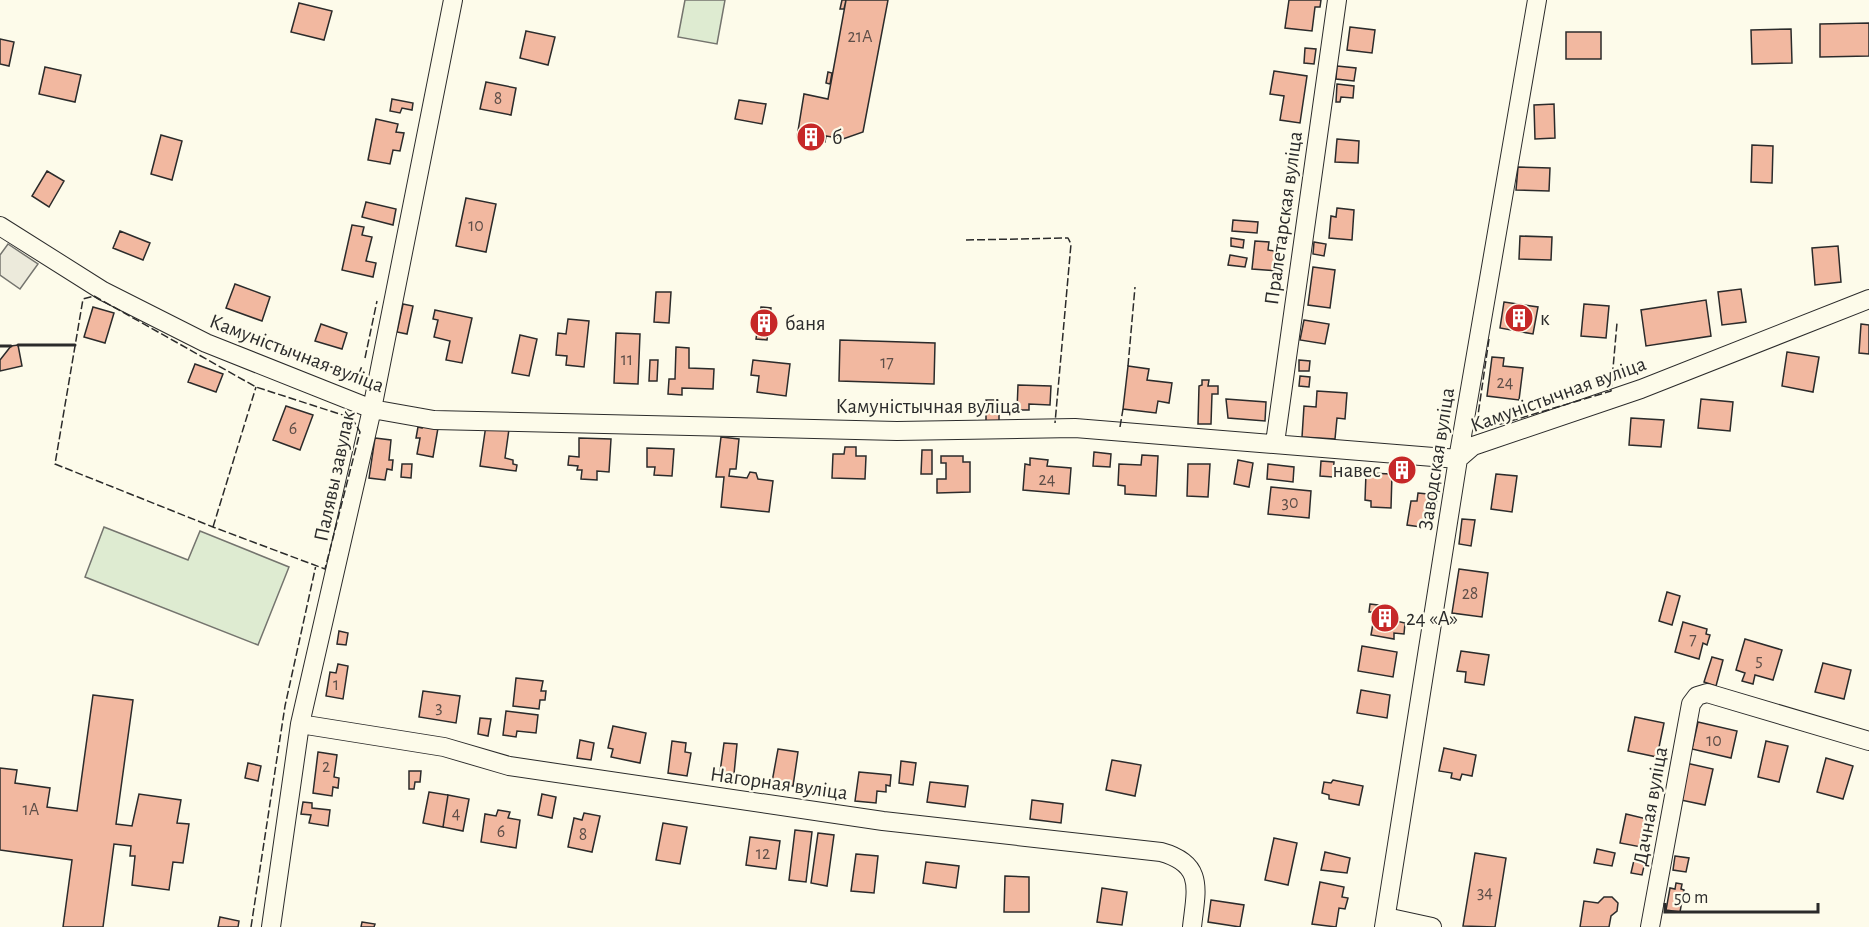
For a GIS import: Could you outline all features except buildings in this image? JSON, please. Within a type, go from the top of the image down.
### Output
[{"type":"street","name":"Палявы завулак","points":[[271,927],[300,724],[372,409],[453,0]]},
{"type":"street","name":"Пралетарская вуліца","points":[[1275,442],[1337,0]]},
{"type":"street","name":"Заводская вуліца","points":[[1385,922],[1458,459],[1537,0]]},
{"type":"street","name":"Камуністычная вуліца","points":[[0,226],[103,291],[206,343],[372,409],[434,420],[897,431],[1075,428],[1275,442],[1458,459],[1473,446],[1641,389],[1869,299]]},
{"type":"street","name":"Дачная вуліца","points":[[1650,927],[1691,704],[1697,696],[1707,693],[1869,741]]},
{"type":"street","name":"Нагорная вуліца","points":[[300,724],[444,747],[521,768],[883,821],[1161,852],[1178,857],[1192,869],[1197,884],[1192,927]]},
{"type":"street","points":[[1385,922],[1432,927]]},
{"type":"green space","points":[[685,0],[725,0],[717,44],[678,37]]},
{"type":"green space","points":[[104,527],[188,560],[200,531],[289,567],[258,645],[85,577]]},
{"type":"shaded area","points":[[8,244],[38,264],[20,289],[0,275],[0,255]]},
{"type":"fence","points":[[966,240],[1068,238],[1071,244],[1055,423]]},
{"type":"fence","points":[[1128,366],[1135,287]]},
{"type":"fence","points":[[94,296],[256,387],[352,418],[360,432],[325,569],[55,464],[83,299],[94,296]]},
{"type":"fence","points":[[365,358],[377,301]]},
{"type":"fence","points":[[1489,339],[1477,422],[1484,429],[1611,391],[1617,323]]},
{"type":"fence","points":[[328,366],[358,376],[362,366]]},
{"type":"fence","points":[[213,527],[256,387]]},
{"type":"fence","points":[[1120,427],[1123,409]]},
{"type":"fence","points":[[251,927],[285,706],[316,565]]},
{"type":"wall","points":[[18,345],[75,345]]},
{"type":"wall","points":[[0,346],[11,346]]},
{"type":"place","name":"б","points":[[811,137]]},
{"type":"place","name":"к","points":[[1519,318]]},
{"type":"place","name":"баня","points":[[764,323]]},
{"type":"place","name":"навес","points":[[1402,470]]},
{"type":"place","name":"24 «А»","points":[[1385,618]]}]
